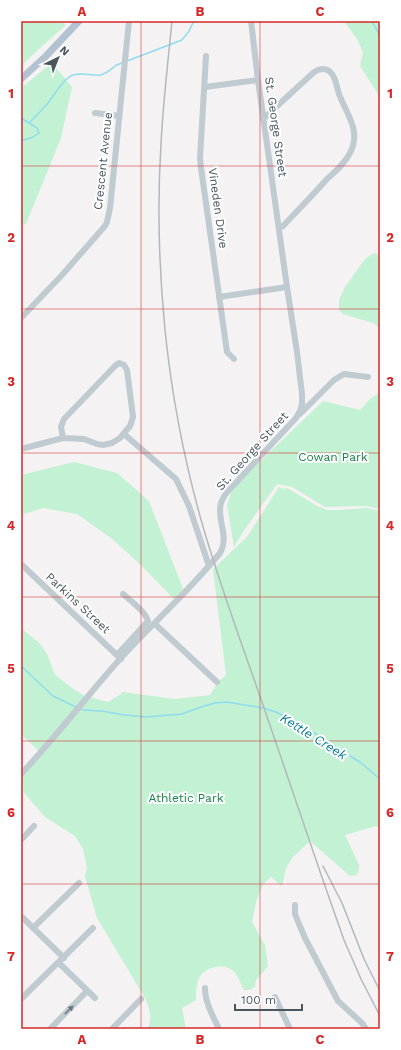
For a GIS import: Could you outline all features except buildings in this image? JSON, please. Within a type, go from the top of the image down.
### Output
[{"type":"main road","points":[[21,79],[80,21]]},
{"type":"street","name":"Crescent Avenue","points":[[21,318],[62,275],[107,222],[129,21]]},
{"type":"street","name":"St. George Street","points":[[21,774],[68,721],[119,657],[155,624],[220,553],[224,544],[220,511],[223,497],[296,418],[300,411],[302,398],[297,352],[278,228],[251,21]]},
{"type":"street","name":"Vineden Drive","points":[[206,56],[200,158],[227,352],[234,359]]},
{"type":"street","points":[[327,70],[330,63]]},
{"type":"street","points":[[263,119],[313,73],[317,70],[327,70],[332,74],[353,124],[355,138],[349,155],[341,165],[283,226],[278,228]]},
{"type":"street","points":[[205,87],[258,80]]},
{"type":"street","points":[[94,113],[119,116]]},
{"type":"street","points":[[220,297],[287,288]]},
{"type":"street","points":[[21,449],[63,438],[84,440],[103,445],[116,441],[130,426],[133,417],[127,368],[124,365],[119,363],[115,366],[64,419],[61,427],[63,438]]},
{"type":"street","points":[[296,418],[339,376],[347,374],[368,377]]},
{"type":"street","points":[[124,434],[176,479],[189,506],[209,566]]},
{"type":"street","name":"Parkins Street","points":[[21,564],[119,657]]},
{"type":"street","points":[[119,657],[148,621],[147,617],[123,594]]},
{"type":"street","points":[[155,624],[217,682]]},
{"type":"street","points":[[21,840],[34,826]]},
{"type":"street","points":[[33,928],[79,883]]},
{"type":"street","points":[[295,905],[295,914],[299,924],[334,995],[342,1006],[362,1023],[366,1029]]},
{"type":"street","points":[[21,916],[95,998]]},
{"type":"street","points":[[21,999],[93,928]]},
{"type":"street","points":[[205,988],[205,997],[219,1029]]},
{"type":"street","points":[[50,1029],[88,991]]},
{"type":"street","points":[[275,997],[290,1029]]},
{"type":"street","points":[[112,1029],[141,999]]},
{"type":"green space","points":[[21,21],[61,21],[66,25],[21,66]]},
{"type":"green space","points":[[344,21],[380,21],[380,97],[360,66],[363,52],[357,39]]},
{"type":"green space","points":[[52,63],[72,87],[61,138],[26,224],[21,225],[21,88]]},
{"type":"green space","points":[[374,253],[380,256],[380,328],[373,323],[343,314],[339,310],[339,300],[345,287],[365,259]]},
{"type":"green space","name":"Cowan Park","points":[[380,392],[380,509],[366,506],[325,507],[292,487],[277,484],[234,547],[227,505],[233,487],[323,401],[360,410],[370,399]]},
{"type":"green space","points":[[74,462],[117,473],[149,501],[183,589],[174,599],[141,565],[111,538],[77,514],[43,508],[21,515],[21,475]]},
{"type":"green space","name":"Athletic Park","points":[[279,487],[283,489],[287,488],[319,507],[328,510],[366,508],[380,511],[380,829],[376,826],[345,835],[359,865],[357,875],[350,876],[310,841],[293,857],[286,868],[282,886],[271,877],[263,884],[256,902],[252,922],[265,945],[268,966],[256,980],[255,987],[249,990],[244,990],[236,975],[227,967],[211,968],[199,978],[196,1000],[182,1008],[186,1029],[148,1029],[150,1013],[145,998],[97,918],[85,876],[87,868],[83,849],[75,836],[45,817],[21,789],[21,774],[41,753],[23,736],[21,737],[21,628],[40,644],[47,654],[55,675],[85,696],[108,702],[122,692],[175,699],[210,695],[218,682],[226,675],[213,569],[247,537]]},
{"type":"waterway","points":[[127,61],[182,40],[194,21]]},
{"type":"waterway","points":[[372,21],[379,34],[380,40]]},
{"type":"waterway","points":[[29,123],[46,106],[69,77],[79,74],[101,75],[122,63]]},
{"type":"waterway","points":[[21,118],[37,128],[39,133],[33,137],[21,141]]},
{"type":"waterway","name":"Kettle Creek","points":[[21,666],[53,696],[76,707]]},
{"type":"waterway","name":"Kettle Creek","points":[[80,708],[83,710],[146,717],[182,714],[215,703],[226,702],[263,708],[276,712],[300,724],[361,763],[380,779]]},
{"type":"railway","points":[[172,21],[162,129],[159,190],[159,237],[165,330],[175,406],[185,456],[197,506],[217,573],[323,881],[344,940],[361,979],[380,1016]]},
{"type":"railway","points":[[323,866],[342,903],[364,959],[380,991]]}]
